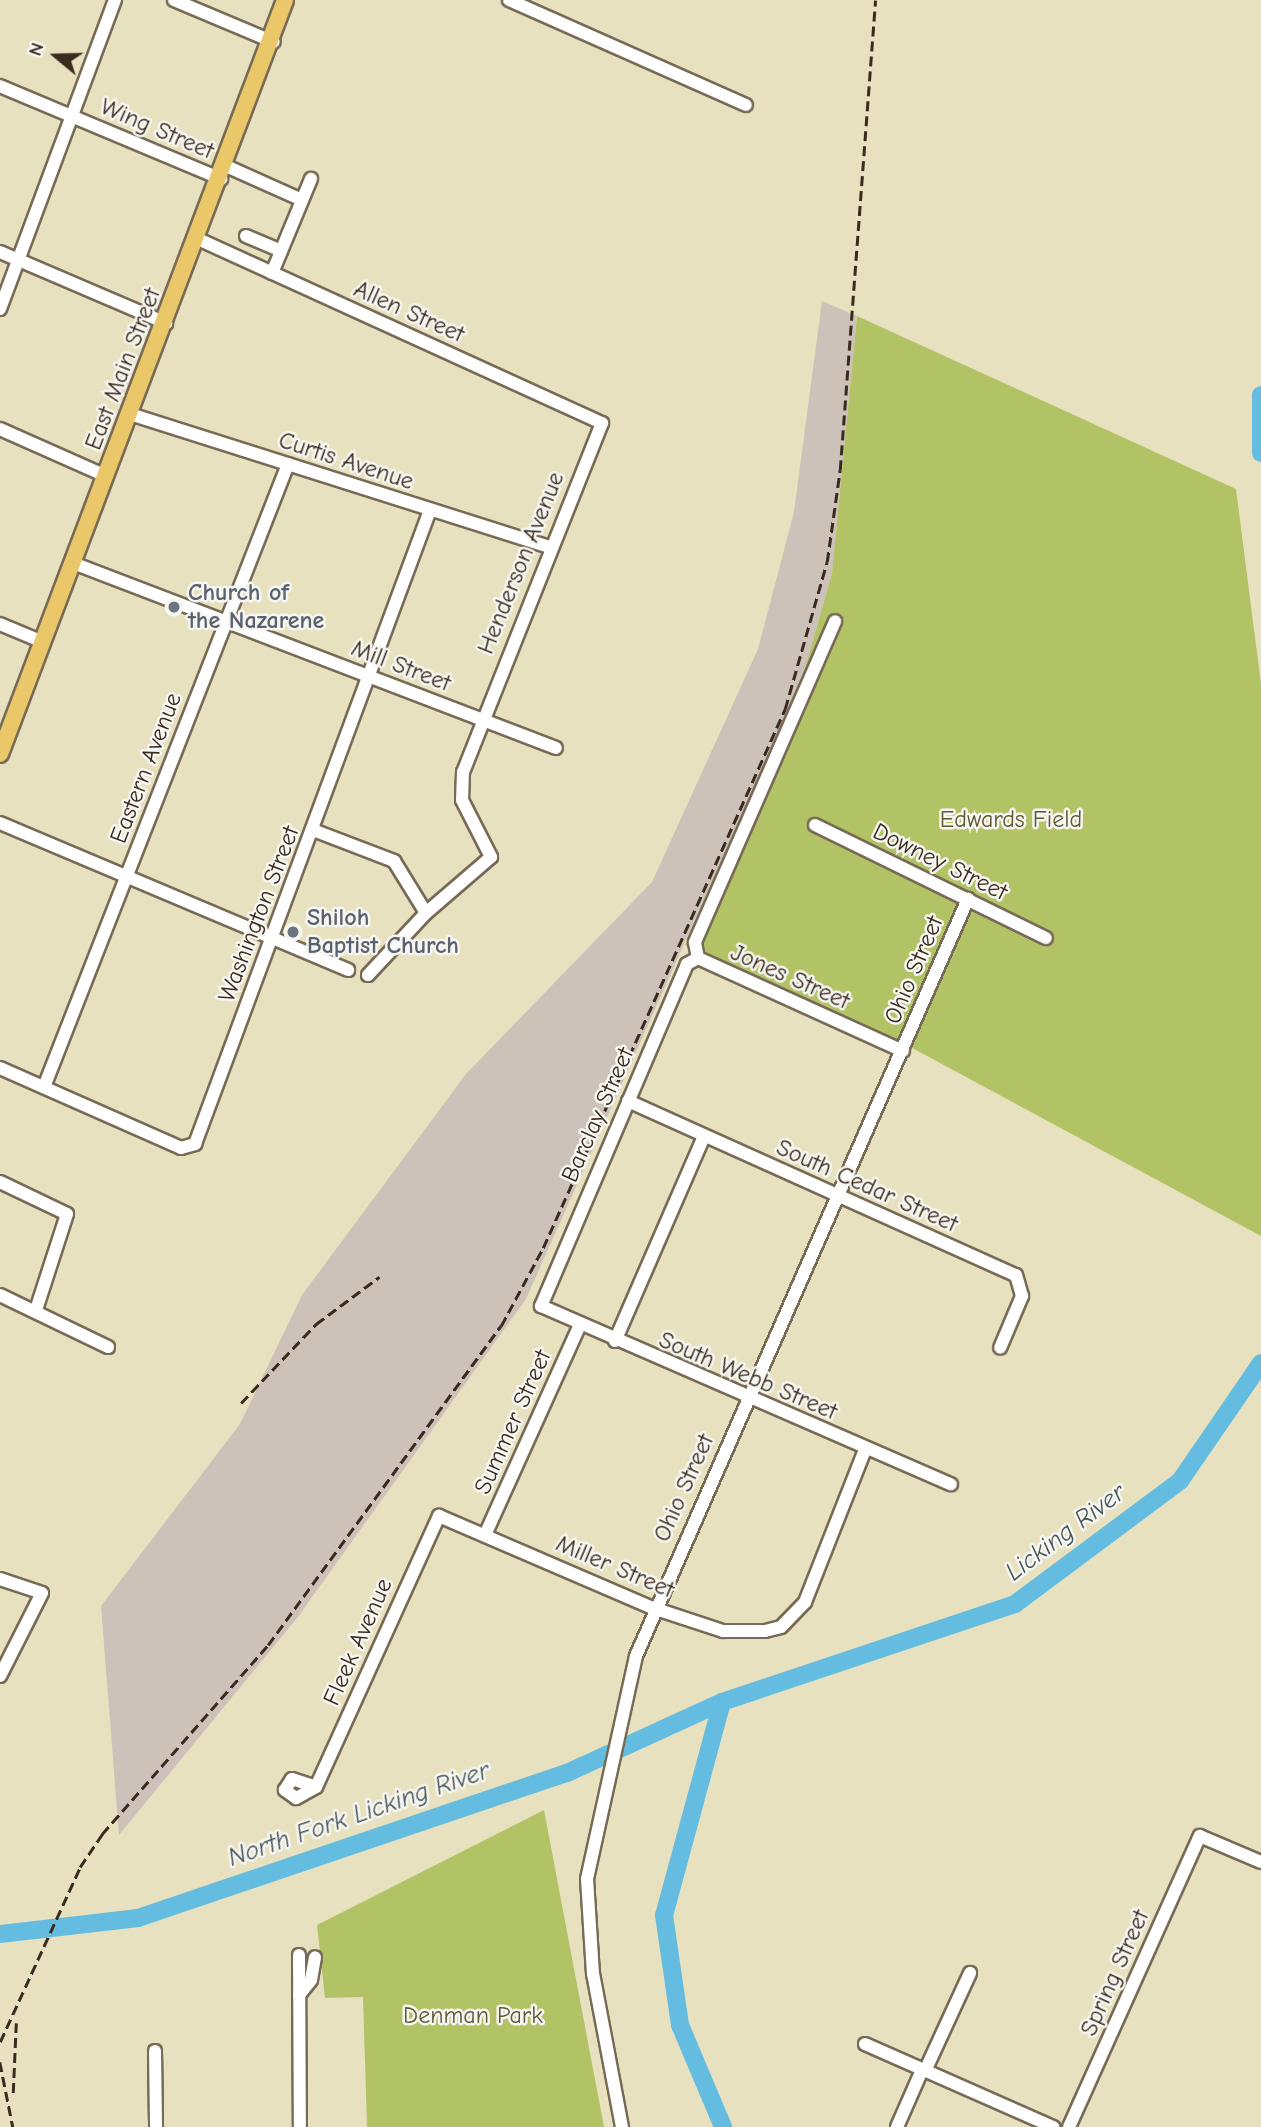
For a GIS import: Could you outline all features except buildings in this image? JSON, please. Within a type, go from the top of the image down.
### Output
[{"type":"main road","name":"East Main Street","points":[[0,754],[274,43],[285,0]]},
{"type":"street","points":[[0,309],[115,0]]},
{"type":"street","points":[[174,0],[274,43]]},
{"type":"street","points":[[509,0],[746,105]]},
{"type":"street","name":"Wing Street","points":[[0,86],[72,116],[302,200]]},
{"type":"street","points":[[272,273],[311,179]]},
{"type":"street","points":[[246,236],[281,251]]},
{"type":"street","name":"Allen Street","points":[[198,239],[602,423]]},
{"type":"street","points":[[0,252],[166,323]]},
{"type":"street","name":"Curtis Avenue","points":[[130,414],[549,547]]},
{"type":"street","name":"Henderson Avenue","points":[[425,913],[492,853],[462,800],[463,772],[549,547],[602,423]]},
{"type":"street","points":[[0,429],[106,476]]},
{"type":"street","name":"Eastern Avenue","points":[[44,1087],[288,464]]},
{"type":"street","name":"Washington Street","points":[[44,1087],[186,1149],[196,1142],[430,510]]},
{"type":"street","name":"Mill Street","points":[[73,563],[556,748]]},
{"type":"street","points":[[698,958],[695,942],[835,621]]},
{"type":"street","points":[[0,624],[43,642]]},
{"type":"street","points":[[0,822],[348,970]]},
{"type":"street","name":"Downey Street","points":[[815,825],[1046,938]]},
{"type":"street","points":[[313,830],[394,862],[425,913],[368,975]]},
{"type":"street","name":"Ohio Street","points":[[622,2127],[587,1924],[589,1855],[632,1675],[653,1608],[903,1051],[968,899]]},
{"type":"street","name":"Jones Street","points":[[698,958],[903,1051]]},
{"type":"street","name":"Barclay Street","points":[[541,1295],[687,964],[698,958]]},
{"type":"street","points":[[0,1068],[44,1087]]},
{"type":"street","name":"South Cedar Street","points":[[628,1101],[1016,1275],[1023,1296],[1000,1348]]},
{"type":"street","points":[[615,1341],[704,1136]]},
{"type":"street","points":[[0,1182],[62,1209],[65,1226],[36,1310]]},
{"type":"street","points":[[0,1295],[36,1310],[108,1347]]},
{"type":"street","name":"South Webb Street","points":[[541,1295],[546,1311],[747,1400],[951,1484]]},
{"type":"street","name":"Summer Street","points":[[485,1535],[579,1326]]},
{"type":"street","name":"Miller Street","points":[[439,1516],[653,1608],[723,1631],[781,1627],[806,1602],[865,1450]]},
{"type":"street","name":"Fleek Avenue","points":[[316,1787],[439,1516]]},
{"type":"street","points":[[0,1579],[42,1593],[0,1676]]},
{"type":"street","name":"Spring Street","points":[[1069,2127],[1200,1836],[1261,1862]]},
{"type":"street","points":[[299,1955],[300,2127]]},
{"type":"street","points":[[299,1994],[311,1980],[315,1957]]},
{"type":"street","points":[[897,2127],[970,1973]]},
{"type":"street","points":[[864,2044],[1053,2127]]},
{"type":"street","points":[[155,2051],[156,2127]]},
{"type":"shaded area","points":[[822,301],[857,316],[832,573],[802,679],[526,1299],[297,1618],[119,1835],[101,1606],[240,1424],[302,1295],[466,1074],[652,882],[758,649],[794,512]]},
{"type":"green space","name":"Edwards Field","points":[[857,316],[1236,489],[1261,684],[1261,1236],[903,1043],[685,945],[802,679],[832,573]]},
{"type":"green space","name":"Denman Park","points":[[544,1810],[604,2127],[367,2127],[363,1997],[325,1998],[317,1925]]},
{"type":"waterway","name":"Licking River","points":[[1261,395],[1261,453]]},
{"type":"waterway","name":"North Fork Licking River","points":[[0,1934],[138,1918],[567,1773],[722,1702],[1015,1604],[1180,1481],[1261,1363]]},
{"type":"waterway","points":[[722,1702],[664,1915],[680,2025],[723,2127]]},
{"type":"railway","points":[[0,2042],[80,1867],[102,1834],[268,1645],[501,1326],[543,1248],[785,709],[827,562],[840,470],[875,0]]},
{"type":"railway","points":[[241,1403],[316,1324],[379,1277]]},
{"type":"railway","points":[[13,2093],[16,2023]]},
{"type":"railway","points":[[0,2062],[13,2127]]},
{"type":"place","name":"Church of the Nazarene","points":[[174,607]]},
{"type":"place","name":"Shiloh Baptist Church","points":[[293,932]]}]
